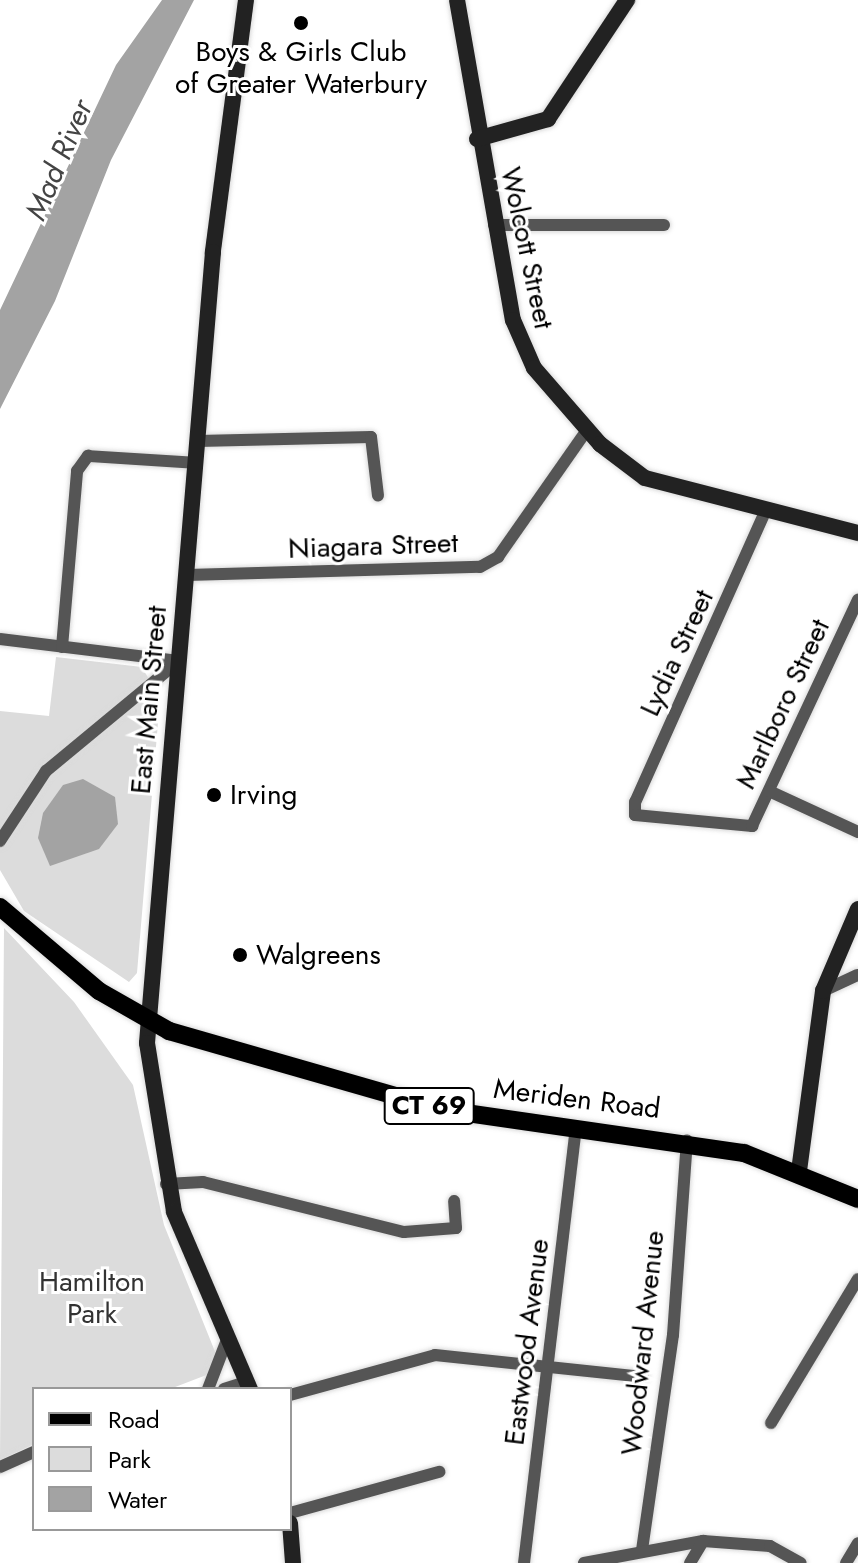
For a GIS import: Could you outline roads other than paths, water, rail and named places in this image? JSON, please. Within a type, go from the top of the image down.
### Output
[{"type":"main road","name":"East Main Street","points":[[246,0],[220,177],[147,1021],[166,1184],[226,1342],[248,1386]]},
{"type":"main road","name":"Wolcott Street","points":[[457,0],[477,139],[522,348],[587,430],[645,478],[765,512],[858,533]]},
{"type":"main road","points":[[477,139],[548,119],[627,0]]},
{"type":"main road","name":"CT 69","points":[[0,907],[84,981],[147,1021]]},
{"type":"main road","points":[[799,1171],[823,991],[858,909]]},
{"type":"main road","name":"Meriden Road","points":[[147,1021],[253,1060],[417,1104],[687,1141],[799,1171],[858,1199]]},
{"type":"main road","points":[[291,1531],[293,1563]]},
{"type":"street","points":[[494,225],[664,225]]},
{"type":"street","name":"Niagara Street","points":[[187,575],[480,567],[498,557],[587,430]]},
{"type":"street","points":[[198,441],[371,437],[378,496]]},
{"type":"street","points":[[62,647],[77,471],[88,456],[196,463]]},
{"type":"street","name":"Lydia Street","points":[[750,828],[634,813],[765,512]]},
{"type":"street","name":"Marlboro Street","points":[[750,828],[858,600]]},
{"type":"street","points":[[0,639],[179,661]]},
{"type":"street","points":[[0,841],[46,771],[179,661]]},
{"type":"street","points":[[769,791],[858,832]]},
{"type":"street","points":[[823,991],[858,975]]},
{"type":"street","name":"Eastwood Avenue","points":[[524,1563],[576,1127]]},
{"type":"street","name":"Woodward Avenue","points":[[642,1550],[673,1335],[687,1141]]},
{"type":"street","points":[[166,1184],[233,1188],[404,1232],[456,1228],[454,1201]]},
{"type":"street","points":[[771,1423],[858,1279]]},
{"type":"street","points":[[209,1387],[226,1342]]},
{"type":"street","points":[[292,1394],[435,1355],[643,1377]]},
{"type":"street","points":[[0,1467],[32,1453]]},
{"type":"street","points":[[292,1512],[439,1472]]},
{"type":"street","points":[[690,1563],[703,1541]]},
{"type":"street","points":[[584,1563],[703,1541],[770,1546],[801,1563]]},
{"type":"street","points":[[846,1563],[858,1543]]},
{"type":"water","points":[[162,0],[194,0],[111,160],[55,301],[0,409],[0,310],[116,65]]},
{"type":"water","points":[[83,779],[115,797],[118,824],[99,849],[50,866],[38,838],[43,813],[63,785]]},
{"type":"place","name":"Boys & Girls Club of Greater Waterbury","points":[[301,23]]},
{"type":"place","name":"Irving","points":[[214,795]]},
{"type":"place","name":"Walgreens","points":[[240,955]]},
{"type":"water label","name":"Mad River","points":[[59,160]]},
{"type":"park label","name":"Hamilton Park","points":[[92,1298]]}]
